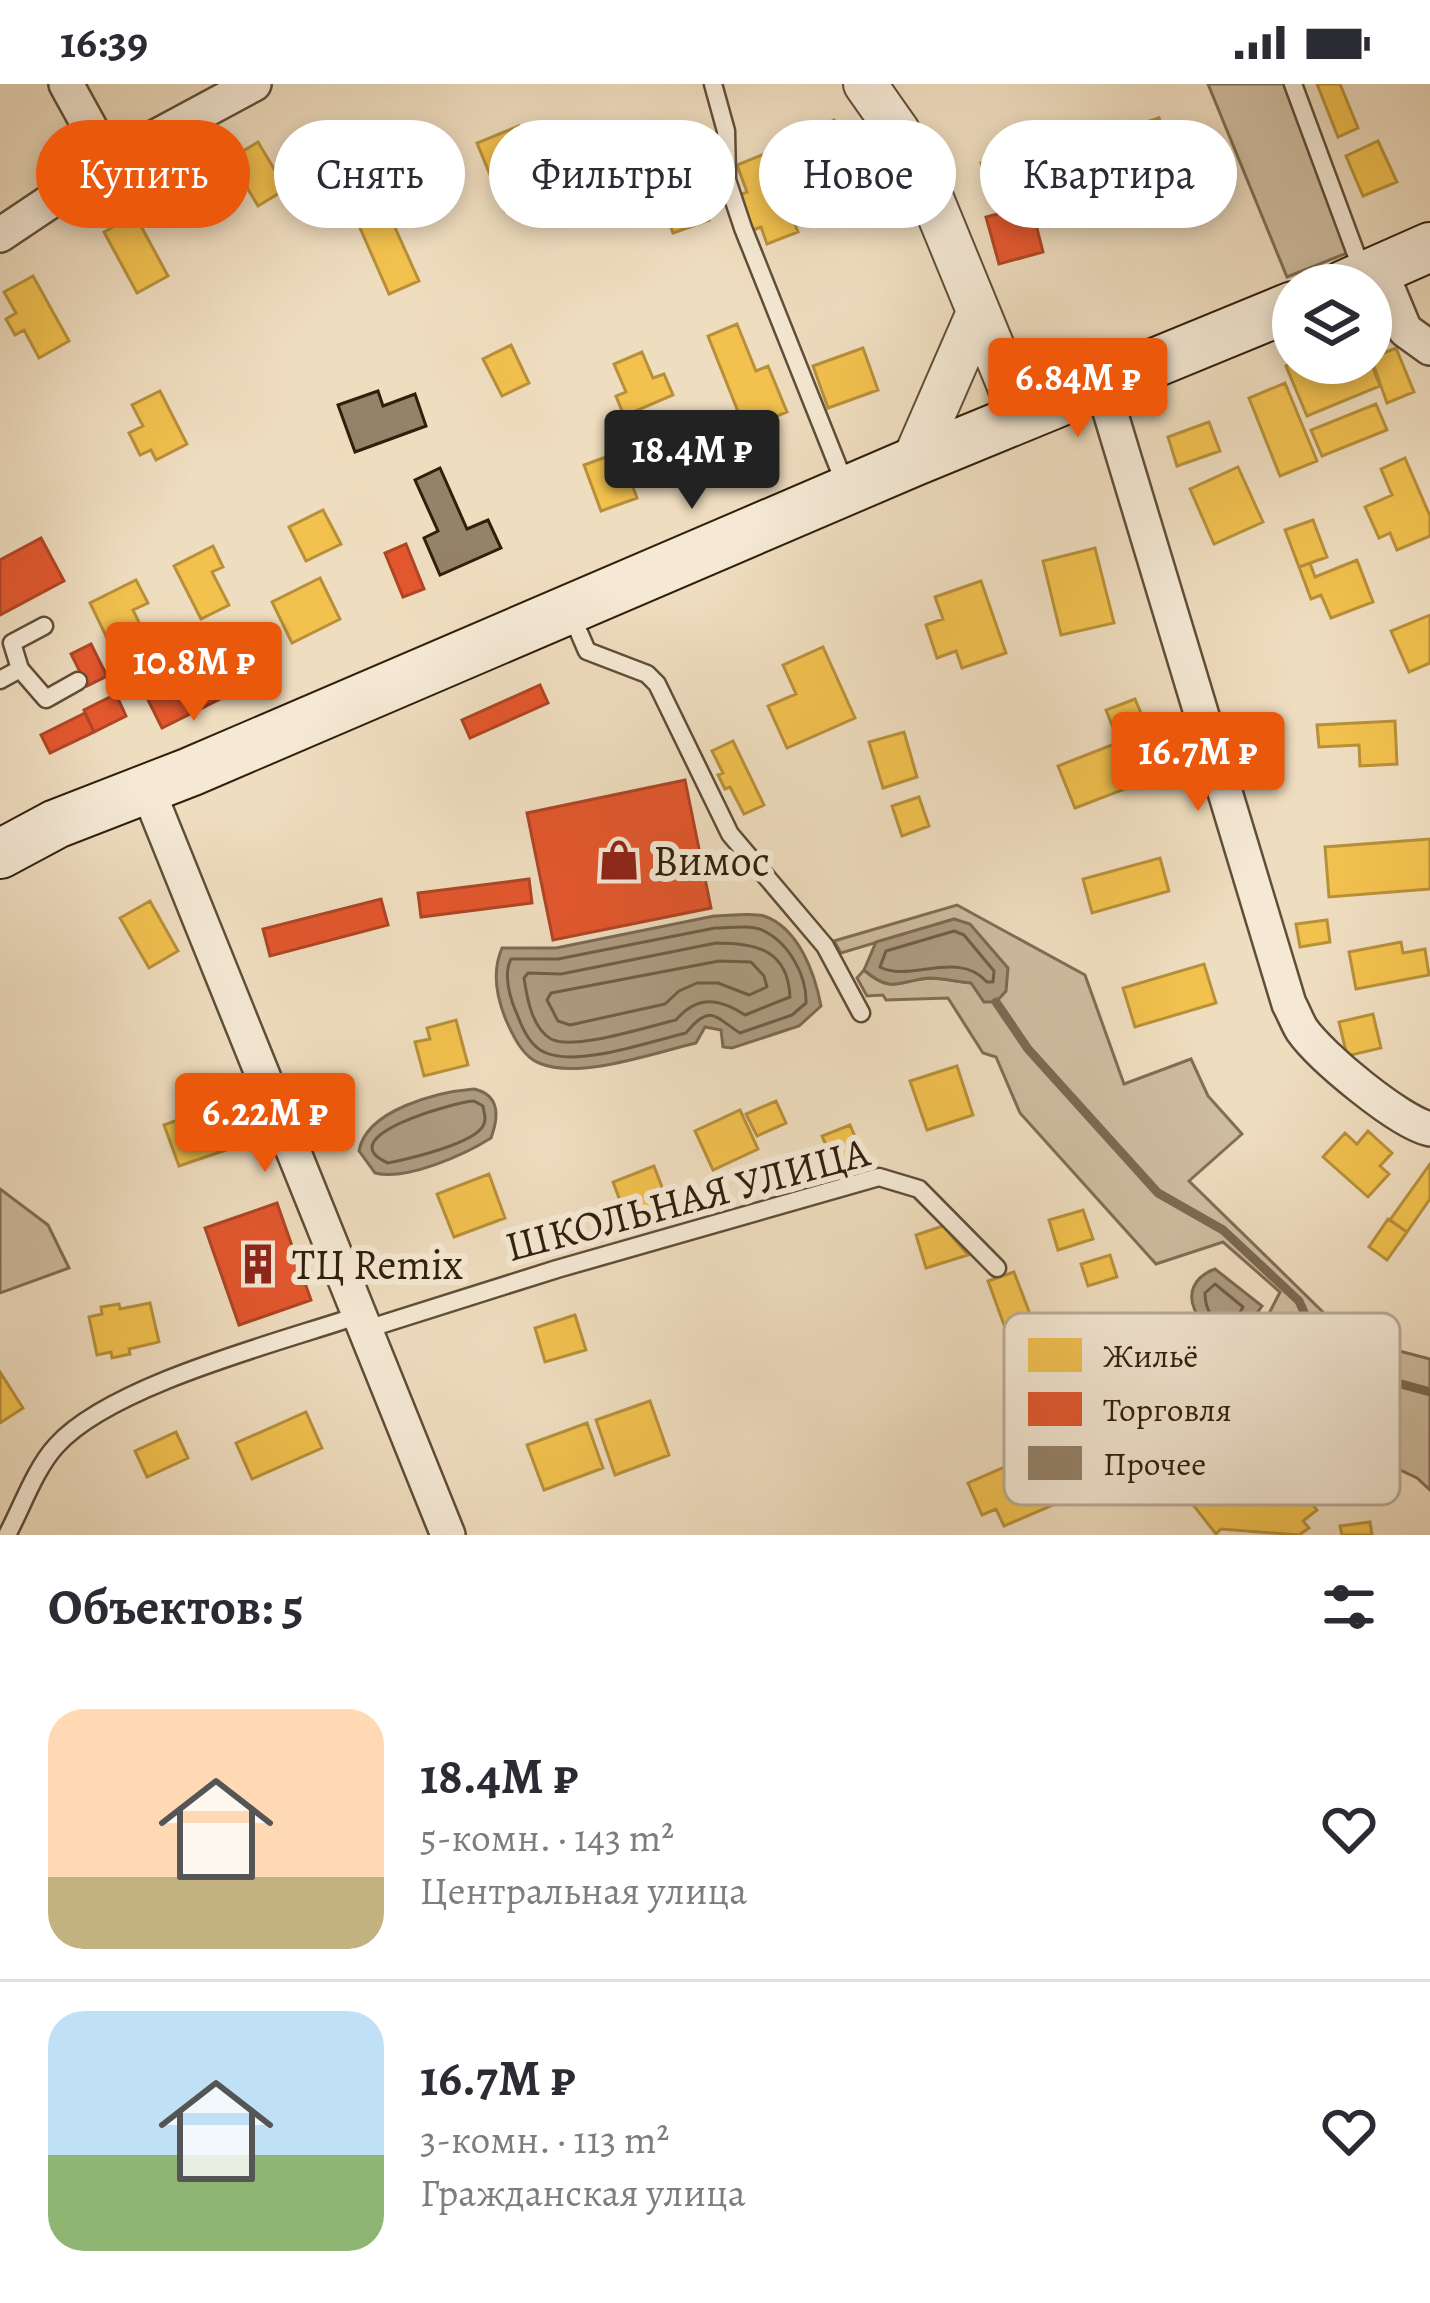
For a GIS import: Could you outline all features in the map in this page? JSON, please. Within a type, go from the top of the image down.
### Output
[{"type":"main road","points":[[1392,264],[1430,248]]},
{"type":"main road","points":[[0,854],[56,824],[1272,315]]},
{"type":"street","points":[[66,84],[86,120]]},
{"type":"street","points":[[187,120],[254,84]]},
{"type":"street","points":[[865,84],[924,179],[1022,418]]},
{"type":"street","points":[[0,235],[36,211]]},
{"type":"street","points":[[1392,314],[1430,348]]},
{"type":"street","points":[[913,462],[977,315]]},
{"type":"street","points":[[1102,385],[1289,1004],[1302,1030],[1320,1049],[1397,1115],[1430,1129]]},
{"type":"street","points":[[148,788],[448,1535]]},
{"type":"lane","points":[[713,84],[726,131],[727,180],[737,212],[848,491]]},
{"type":"lane","points":[[1294,84],[1358,264]]},
{"type":"lane","points":[[569,610],[587,651],[647,674],[657,684],[730,833],[826,946],[861,1013]]},
{"type":"lane","points":[[44,626],[12,643],[20,669],[46,699],[78,681]]},
{"type":"lane","points":[[0,680],[20,669]]},
{"type":"lane","name":"ШКОЛЬНАЯ УЛИЦА","points":[[7,1535],[54,1447],[100,1408],[238,1355],[879,1177],[919,1189],[997,1268]]},
{"type":"shaded area","points":[[1208,84],[1296,84],[1362,247],[1320,264],[1282,264],[1237,155],[1237,120],[1223,120]]},
{"type":"shaded area","points":[[957,905],[1085,975],[1124,1084],[1191,1059],[1208,1096],[1242,1134],[1189,1181],[1324,1313],[1269,1313],[1280,1292],[1223,1242],[1156,1264],[1020,1113],[996,1057],[983,1053],[948,998],[867,996],[857,978],[864,970],[889,984],[930,978],[972,983],[984,1002],[970,925],[954,919],[841,953],[834,941]]},
{"type":"shaded area","points":[[0,1189],[48,1225],[69,1268],[0,1293]]},
{"type":"shaded area","points":[[1400,1351],[1430,1359],[1430,1490],[1400,1470]]},
{"type":"water","points":[[714,916],[764,916],[787,931],[810,967],[821,1006],[799,1026],[732,1048],[723,1047],[721,1030],[705,1027],[696,1043],[595,1067],[539,1063],[519,1045],[498,993],[502,948],[556,948]]},
{"type":"water","points":[[954,919],[970,924],[1008,968],[1006,991],[996,1002],[984,1002],[971,983],[930,978],[889,984],[864,970],[876,942]]},
{"type":"water","points":[[474,1089],[489,1096],[496,1114],[491,1138],[480,1145],[434,1165],[388,1174],[375,1173],[359,1151],[364,1137],[389,1114],[423,1099]]},
{"type":"water","points":[[1215,1269],[1262,1306],[1257,1313],[1197,1313],[1192,1298],[1201,1277]]},
{"type":"building: Жильё","points":[[1317,84],[1340,84],[1358,128],[1338,137]]},
{"type":"building: Жильё","points":[[489,138],[489,172],[477,143]]},
{"type":"building: Жильё","points":[[1378,141],[1397,182],[1363,196],[1346,156]]},
{"type":"building: Жильё","points":[[258,142],[274,169],[274,196],[258,206],[250,193],[250,147]]},
{"type":"building: Жильё","points":[[759,156],[759,228],[753,230],[739,195],[747,192],[737,165]]},
{"type":"building: Жильё","points":[[142,228],[168,276],[137,293],[104,232]]},
{"type":"building: Жильё","points":[[360,228],[395,228],[419,281],[389,294]]},
{"type":"building: Жильё","points":[[761,228],[796,228],[798,232],[767,244]]},
{"type":"building: Жильё","points":[[33,276],[69,341],[39,358],[24,330],[15,335],[6,319],[16,313],[4,292]]},
{"type":"building: Жильё","points":[[737,324],[756,371],[768,366],[787,412],[745,429],[708,336]]},
{"type":"building: Жильё","points":[[511,345],[529,383],[502,396],[483,359]]},
{"type":"building: Жильё","points":[[863,348],[878,390],[828,408],[813,366]]},
{"type":"building: Жильё","points":[[1396,348],[1414,392],[1387,403],[1380,384],[1392,384],[1392,350]]},
{"type":"building: Жильё","points":[[642,352],[653,378],[664,374],[673,395],[624,416],[616,396],[626,392],[614,364]]},
{"type":"building: Жильё","points":[[1285,384],[1317,461],[1280,476],[1249,398]]},
{"type":"building: Жильё","points":[[1294,384],[1379,384],[1380,386],[1307,416]]},
{"type":"building: Жильё","points":[[160,391],[187,444],[156,460],[151,450],[140,455],[129,433],[143,426],[132,405]]},
{"type":"building: Жильё","points":[[1376,404],[1387,430],[1322,456],[1311,430]]},
{"type":"building: Жильё","points":[[1209,422],[1220,451],[1177,466],[1168,437]]},
{"type":"building: Жильё","points":[[620,452],[637,498],[601,511],[584,465]]},
{"type":"building: Жильё","points":[[1405,458],[1430,516],[1430,536],[1397,550],[1390,533],[1379,538],[1365,507],[1392,495],[1381,469]]},
{"type":"building: Жильё","points":[[1238,467],[1263,522],[1214,544],[1190,489]]},
{"type":"building: Жильё","points":[[323,510],[341,544],[306,561],[289,527]]},
{"type":"building: Жильё","points":[[1313,520],[1327,557],[1299,567],[1285,530]]},
{"type":"building: Жильё","points":[[213,546],[223,567],[212,572],[229,605],[201,619],[174,566]]},
{"type":"building: Жильё","points":[[1095,548],[1114,623],[1061,635],[1043,561]]},
{"type":"building: Жильё","points":[[1357,560],[1373,602],[1331,618],[1321,595],[1311,599],[1299,567],[1310,563],[1315,577]]},
{"type":"building: Жильё","points":[[320,578],[340,619],[292,643],[272,602]]},
{"type":"building: Жильё","points":[[136,580],[148,603],[133,610],[151,647],[119,663],[90,603]]},
{"type":"building: Жильё","points":[[981,581],[1006,653],[962,668],[956,651],[937,658],[926,625],[943,619],[935,597]]},
{"type":"building: Жильё","points":[[1430,615],[1430,663],[1409,672],[1391,631]]},
{"type":"building: Жильё","points":[[823,647],[855,718],[787,748],[768,706],[796,694],[783,665]]},
{"type":"building: Жильё","points":[[1135,699],[1143,718],[1114,730],[1106,710]]},
{"type":"building: Жильё","points":[[1395,721],[1397,764],[1360,766],[1359,745],[1319,747],[1317,725]]},
{"type":"building: Жильё","points":[[904,732],[917,777],[883,788],[869,742]]},
{"type":"building: Жильё","points":[[733,741],[764,805],[744,814],[730,787],[725,789],[712,751]]},
{"type":"building: Жильё","points":[[1122,741],[1138,784],[1075,808],[1058,766]]},
{"type":"building: Жильё","points":[[919,797],[929,826],[902,836],[892,806]]},
{"type":"building: Жильё","points":[[1430,839],[1430,889],[1329,897],[1325,847]]},
{"type":"building: Жильё","points":[[1160,858],[1169,891],[1092,913],[1083,879]]},
{"type":"building: Жильё","points":[[150,901],[178,951],[149,968],[120,918]]},
{"type":"building: Жильё","points":[[1327,920],[1330,942],[1300,947],[1296,924]]},
{"type":"building: Жильё","points":[[1401,942],[1403,953],[1425,949],[1429,975],[1356,989],[1349,952]]},
{"type":"building: Жильё","points":[[1204,964],[1216,1003],[1135,1027],[1123,988]]},
{"type":"building: Жильё","points":[[1373,1014],[1381,1048],[1347,1056],[1339,1022]]},
{"type":"building: Жильё","points":[[456,1020],[468,1065],[424,1076],[415,1042],[430,1039],[427,1028]]},
{"type":"building: Жильё","points":[[957,1066],[973,1115],[927,1130],[910,1081]]},
{"type":"building: Жильё","points":[[776,1101],[786,1123],[757,1136],[746,1114]]},
{"type":"building: Жильё","points":[[211,1108],[226,1150],[179,1166],[164,1125]]},
{"type":"building: Жильё","points":[[740,1110],[758,1149],[713,1170],[695,1131]]},
{"type":"building: Жильё","points":[[850,1125],[866,1162],[838,1174],[822,1136]]},
{"type":"building: Жильё","points":[[1368,1131],[1392,1153],[1380,1166],[1389,1174],[1368,1197],[1323,1157],[1345,1133],[1357,1144]]},
{"type":"building: Жильё","points":[[1430,1164],[1430,1199],[1407,1232],[1390,1220]]},
{"type":"building: Жильё","points":[[654,1166],[670,1208],[629,1224],[613,1182]]},
{"type":"building: Жильё","points":[[489,1174],[505,1218],[454,1237],[437,1194]]},
{"type":"building: Жильё","points":[[1083,1210],[1093,1239],[1058,1250],[1049,1220]]},
{"type":"building: Жильё","points":[[1388,1219],[1407,1232],[1387,1260],[1369,1247]]},
{"type":"building: Жильё","points":[[943,1226],[968,1255],[926,1268],[916,1235]]},
{"type":"building: Жильё","points":[[1110,1255],[1117,1277],[1088,1286],[1081,1264]]},
{"type":"building: Жильё","points":[[1014,1272],[1030,1313],[1004,1313],[1004,1325],[988,1281]]},
{"type":"building: Жильё","points":[[150,1303],[159,1342],[112,1358],[111,1352],[97,1355],[89,1317],[102,1314],[101,1307]]},
{"type":"building: Жильё","points":[[575,1315],[586,1350],[545,1362],[535,1328]]},
{"type":"building: Жильё","points":[[0,1372],[23,1408],[0,1423]]},
{"type":"building: Жильё","points":[[650,1401],[669,1455],[615,1475],[596,1420]]},
{"type":"building: Жильё","points":[[306,1412],[322,1448],[252,1479],[236,1443]]},
{"type":"building: Жильё","points":[[587,1423],[603,1468],[544,1490],[527,1445]]},
{"type":"building: Жильё","points":[[176,1432],[188,1458],[147,1477],[135,1451]]},
{"type":"building: Жильё","points":[[1004,1467],[1004,1505],[1053,1505],[1004,1526],[996,1509],[982,1515],[968,1483]]},
{"type":"building: Жильё","points":[[1193,1505],[1313,1505],[1317,1510],[1303,1521],[1309,1528],[1299,1535],[1221,1529],[1216,1534]]},
{"type":"building: Жильё","points":[[1370,1522],[1372,1535],[1342,1535],[1340,1526]]},
{"type":"building: Торговля","points":[[989,228],[1037,228],[1043,252],[999,264]]},
{"type":"building: Торговля","points":[[41,538],[64,581],[0,615],[0,560]]},
{"type":"building: Торговля","points":[[406,544],[424,589],[403,597],[385,553]]},
{"type":"building: Торговля","points":[[191,641],[220,699],[162,728],[133,670]]},
{"type":"building: Торговля","points":[[91,644],[107,676],[87,686],[71,654]]},
{"type":"building: Торговля","points":[[540,685],[548,703],[470,738],[462,720]]},
{"type":"building: Торговля","points":[[116,694],[126,716],[94,732],[84,710]]},
{"type":"building: Торговля","points":[[85,713],[94,732],[50,753],[41,735]]},
{"type":"building: Торговля","name":"Вимос","points":[[685,780],[711,908],[553,940],[527,813]]},
{"type":"building: Торговля","points":[[529,879],[532,903],[421,917],[418,893]]},
{"type":"building: Торговля","points":[[381,899],[388,925],[270,956],[263,929]]},
{"type":"building: Торговля","name":"ТЦ Remix","points":[[277,1203],[311,1300],[239,1325],[205,1228]]},
{"type":"building: Прочее","points":[[378,391],[383,406],[415,394],[426,426],[355,452],[338,405]]},
{"type":"building: Прочее","points":[[440,468],[467,529],[488,520],[501,548],[440,575],[424,538],[438,531],[415,480]]},
{"type":"waterway","points":[[996,1002],[1028,1049],[1158,1193],[1223,1230],[1299,1301],[1304,1313]]},
{"type":"waterway","points":[[1400,1384],[1430,1392]]},
{"type":"place","name":"Вимос","points":[[619,860]]},
{"type":"place","name":"ТЦ Remix","points":[[258,1264]]}]
